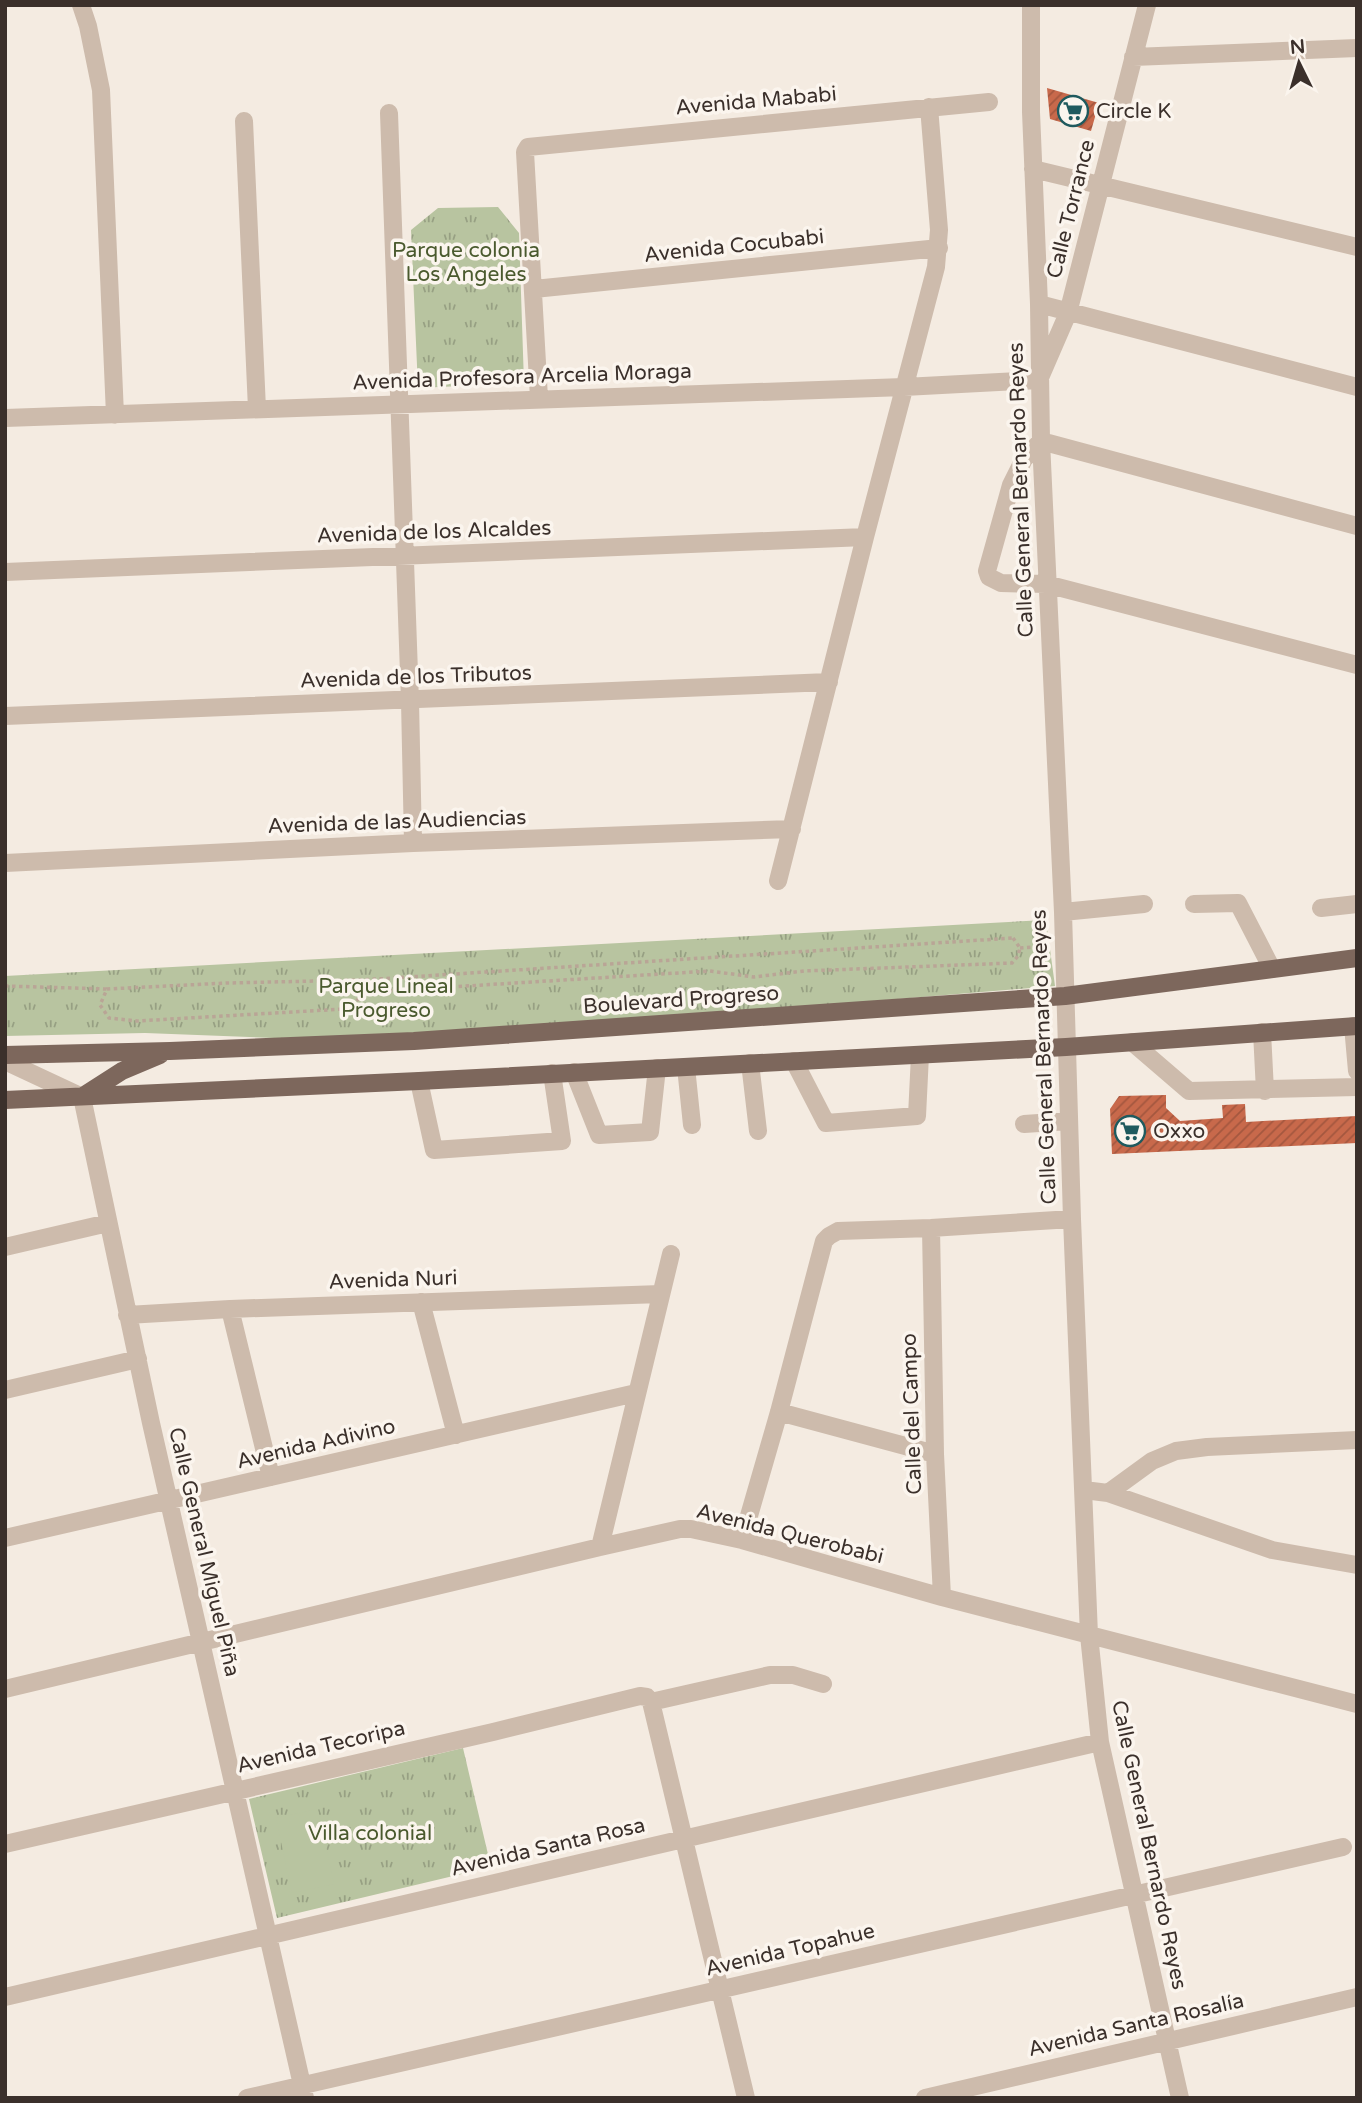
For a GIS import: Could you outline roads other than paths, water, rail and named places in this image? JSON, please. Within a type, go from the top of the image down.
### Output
[{"type":"main road","name":"Boulevard Progreso","points":[[5,1055],[414,1041],[1065,996],[1357,958]]},
{"type":"main road","points":[[5,1100],[1066,1047],[1355,1026]]},
{"type":"main road","points":[[82,1097],[122,1071],[170,1051]]},
{"type":"street","points":[[81,5],[101,90],[115,415]]},
{"type":"street","name":"Calle General Bernardo Reyes","points":[[1031,5],[1030,100],[1039,304],[1046,584],[1063,912],[1089,1636],[1100,1742],[1180,2098]]},
{"type":"street","name":"Calle Torrance","points":[[1039,380],[1068,313],[1147,5]]},
{"type":"street","points":[[1133,57],[1357,48]]},
{"type":"street","name":"Avenida Mababi","points":[[534,289],[525,152],[527,147],[989,102]]},
{"type":"street","points":[[778,881],[864,537],[936,267],[939,248],[929,107]]},
{"type":"street","points":[[389,113],[411,701],[413,843]]},
{"type":"street","points":[[244,121],[257,409]]},
{"type":"street","points":[[1033,169],[1357,247]]},
{"type":"street","name":"Avenida Cocubabi","points":[[534,289],[939,248]]},
{"type":"street","points":[[534,289],[539,398]]},
{"type":"street","points":[[1039,304],[1357,387]]},
{"type":"street","name":"Avenida Profesora Arcelia Moraga","points":[[5,418],[1039,380]]},
{"type":"street","points":[[1357,526],[1041,441],[1024,459],[1011,485],[987,571],[989,577],[1001,583],[1046,584],[1357,665]]},
{"type":"street","name":"Avenida de los Alcaldes","points":[[5,572],[864,537]]},
{"type":"street","name":"Avenida de los Tributos","points":[[5,716],[829,682]]},
{"type":"street","name":"Avenida de las Audiencias","points":[[5,863],[413,843],[792,830]]},
{"type":"street","points":[[1194,904],[1238,903],[1272,969]]},
{"type":"street","points":[[1063,912],[1144,904]]},
{"type":"street","points":[[1321,908],[1357,904]]},
{"type":"street","points":[[1355,1026],[1357,1071]]},
{"type":"street","points":[[1262,1032],[1265,1091]]},
{"type":"street","points":[[1132,1042],[1189,1091],[1357,1087]]},
{"type":"street","points":[[794,1061],[827,1123],[917,1116],[920,1055]]},
{"type":"street","points":[[5,1061],[82,1097]]},
{"type":"street","points":[[750,1063],[758,1131]]},
{"type":"street","points":[[686,1067],[692,1125]]},
{"type":"street","points":[[574,1072],[599,1135],[650,1132],[657,1068]]},
{"type":"street","points":[[419,1081],[434,1150],[562,1141],[552,1073]]},
{"type":"street","name":"Calle General Miguel Piña","points":[[82,1097],[127,1315],[304,2091]]},
{"type":"street","points":[[1024,1124],[1069,1121]]},
{"type":"street","points":[[741,1540],[779,1412],[824,1241],[829,1236],[838,1231],[1072,1219]]},
{"type":"street","points":[[5,1247],[108,1223]]},
{"type":"street","name":"Calle del Campo","points":[[931,1228],[935,1454],[942,1597]]},
{"type":"street","points":[[600,1547],[671,1254]]},
{"type":"street","name":"Avenida Nuri","points":[[127,1315],[661,1294]]},
{"type":"street","points":[[421,1302],[456,1435]]},
{"type":"street","points":[[230,1309],[271,1477]]},
{"type":"street","points":[[5,1390],[138,1359]]},
{"type":"street","name":"Avenida Adivino","points":[[5,1538],[636,1393]]},
{"type":"street","points":[[779,1412],[935,1454]]},
{"type":"street","points":[[1108,1493],[1152,1461],[1176,1451],[1207,1447],[1357,1440]]},
{"type":"street","points":[[1084,1490],[1108,1493],[1272,1550],[1357,1565]]},
{"type":"street","name":"Avenida Querobabi","points":[[5,1689],[600,1547],[691,1530],[741,1540],[942,1597],[1357,1704]]},
{"type":"street","name":"Avenida Tecoripa","points":[[5,1844],[640,1696],[649,1700],[770,1675],[793,1675],[822,1684]]},
{"type":"street","points":[[649,1700],[746,2098]]},
{"type":"street","name":"Avenida Santa Rosa","points":[[5,1997],[1100,1742]]},
{"type":"street","name":"Avenida Topahue","points":[[247,2098],[304,2091],[720,1989],[1343,1847]]},
{"type":"street","name":"Avenida Santa Rosalía","points":[[925,2098],[1357,1997]]},
{"type":"place","name":"Circle K","points":[[1073,111]]},
{"type":"place","name":"Oxxo","points":[[1130,1131]]},
{"type":"park label","name":"Parque colonia Los Angeles","points":[[466,262]]},
{"type":"park label","name":"Parque Lineal Progreso","points":[[386,998]]},
{"type":"park label","name":"Villa colonial","points":[[370,1833]]}]
